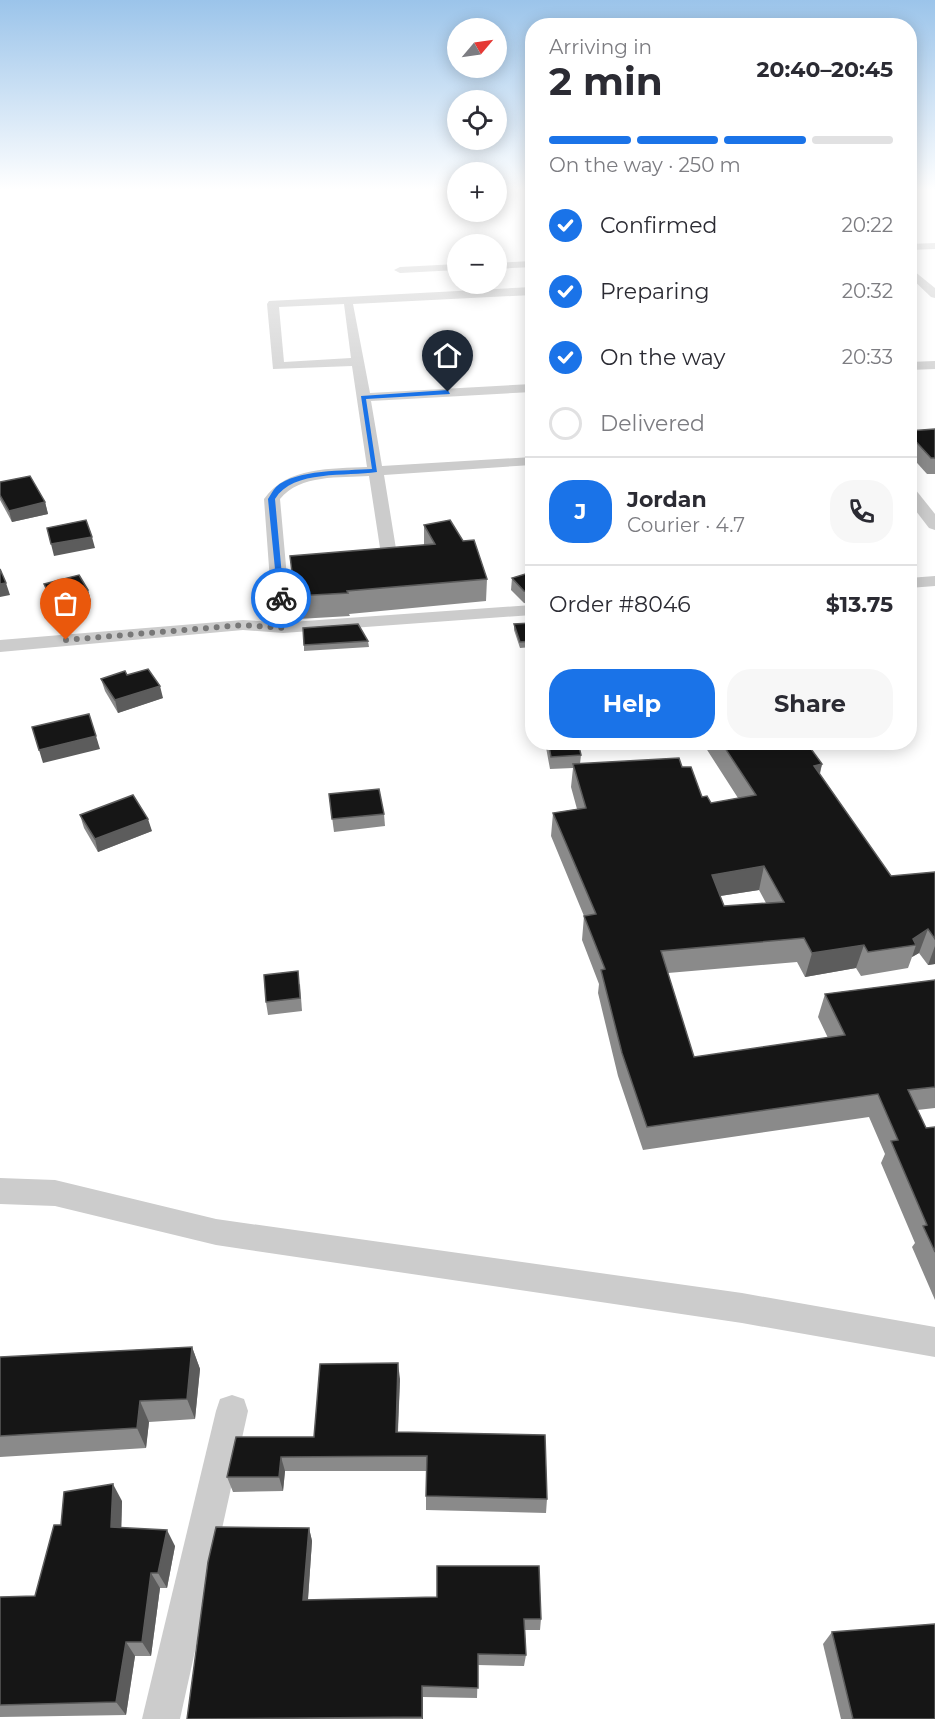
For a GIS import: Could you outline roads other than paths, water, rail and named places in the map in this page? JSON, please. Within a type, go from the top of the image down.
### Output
[{"type":"street","points":[[400,270],[415,269]]},
{"type":"street","points":[[917,274],[935,272]]},
{"type":"street","points":[[917,276],[935,278]]},
{"type":"street","points":[[917,280],[935,294]]},
{"type":"street","points":[[274,307],[525,291]]},
{"type":"street","points":[[274,307],[525,298]]},
{"type":"street","points":[[349,306],[390,561]]},
{"type":"street","points":[[274,307],[278,366],[358,362]]},
{"type":"street","points":[[917,366],[935,365]]},
{"type":"street","points":[[363,397],[525,388]]},
{"type":"street","points":[[283,628],[272,499],[278,489],[293,481],[317,475],[525,461]]},
{"type":"street","points":[[917,483],[935,505]]},
{"type":"street","points":[[917,502],[935,525]]},
{"type":"street","points":[[917,582],[935,581]]},
{"type":"street","points":[[0,646],[243,625],[283,628],[525,611]]},
{"type":"street","points":[[0,1191],[55,1193],[216,1232],[742,1308],[935,1342]]},
{"type":"street","points":[[160,1719],[232,1411]]}]
